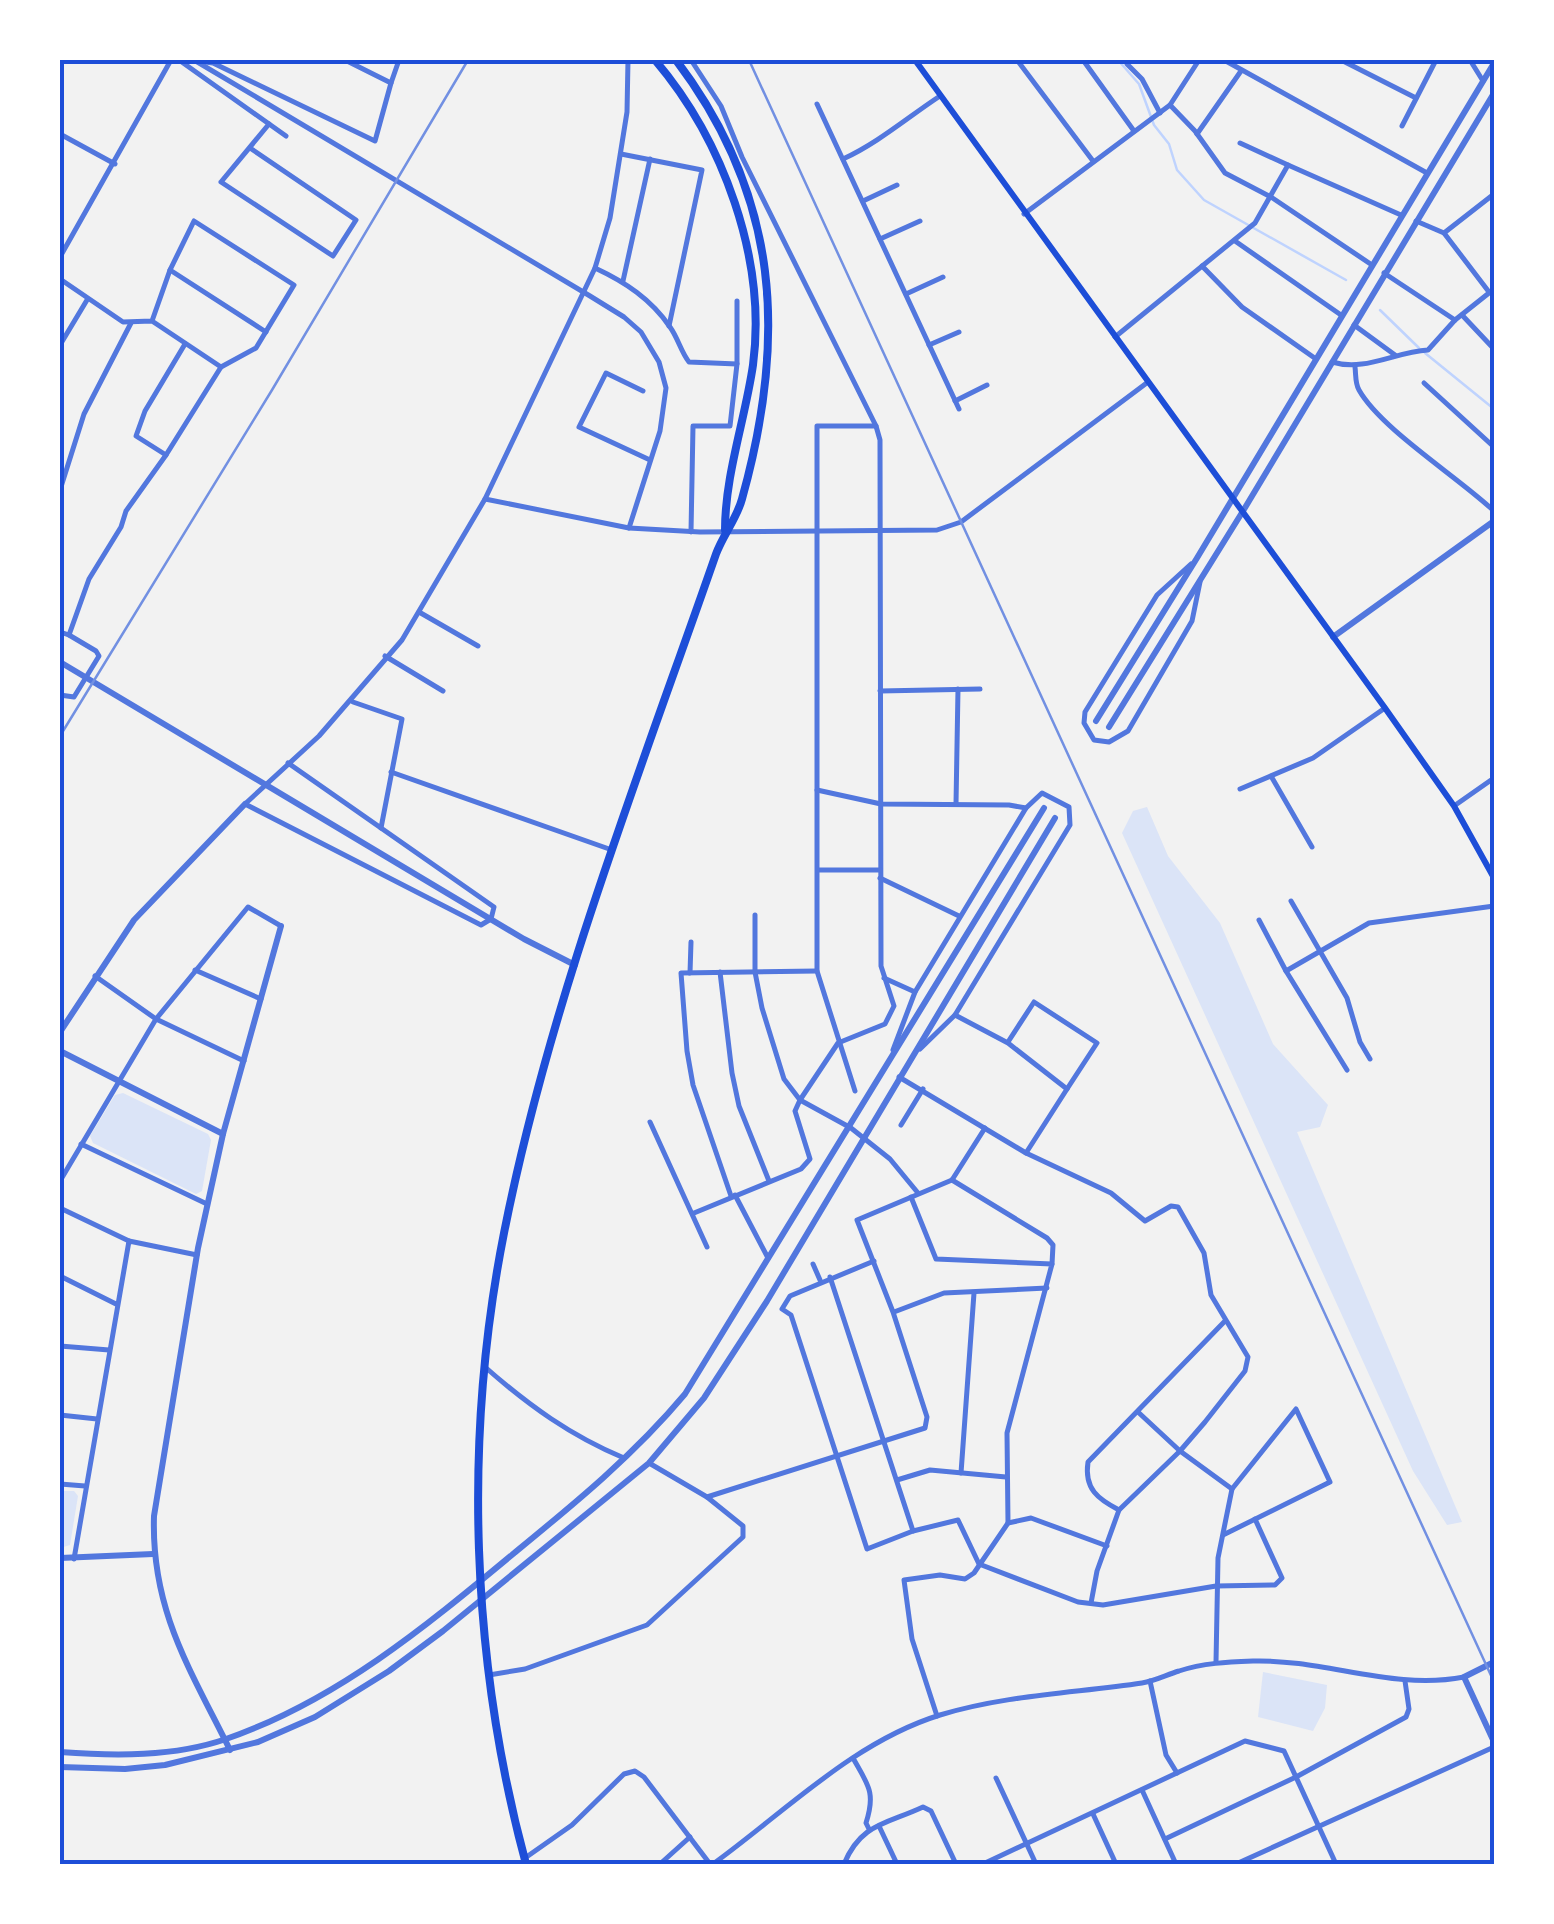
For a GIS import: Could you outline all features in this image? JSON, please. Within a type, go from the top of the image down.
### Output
[{"type":"highway","points":[[656,60],[690,108],[728,185],[750,268],[754,358],[725,500],[725,530]]},
{"type":"highway","points":[[525,1861],[489,1675],[478,1517],[485,1368],[504,1237],[554,1031],[612,850],[725,530],[741,505],[768,379],[770,311],[759,233],[740,170],[721,129],[676,60]]},
{"type":"main road","points":[[915,60],[1385,708],[1454,806],[1494,878]]},
{"type":"street","points":[[60,257],[175,60],[286,136]]},
{"type":"street","points":[[399,60],[375,141],[213,63],[194,60],[590,296],[641,332],[659,362],[666,388],[665,407],[629,528]]},
{"type":"street","points":[[345,60],[390,83]]},
{"type":"street","points":[[60,1032],[134,920],[245,804],[352,702],[385,656],[402,640],[485,499],[595,268],[610,218],[627,112],[628,60]]},
{"type":"street","points":[[691,60],[721,106],[880,440],[881,966],[894,1006],[886,1024],[838,1043],[800,1100],[796,1110],[810,1159],[802,1169],[694,1214]]},
{"type":"street","points":[[1017,60],[1093,162]]},
{"type":"street","points":[[1083,60],[1134,131]]},
{"type":"street","points":[[1024,214],[1170,105],[1199,60]]},
{"type":"street","points":[[1224,60],[1427,173]]},
{"type":"street","points":[[1341,60],[1416,98]]},
{"type":"street","points":[[1402,126],[1436,60]]},
{"type":"street","points":[[1470,60],[1483,81]]},
{"type":"street","points":[[1128,61],[1142,79],[1157,114]]},
{"type":"street","points":[[1096,721],[1494,63]]},
{"type":"street","points":[[1197,134],[1241,70]]},
{"type":"street","points":[[1109,727],[1493,95]]},
{"type":"street","points":[[843,159],[868,147],[885,131],[940,96]]},
{"type":"street","points":[[817,104],[959,409]]},
{"type":"street","points":[[1170,105],[1226,173],[1271,197],[1372,265]]},
{"type":"street","points":[[250,148],[356,220],[333,256],[221,182],[269,124]]},
{"type":"street","points":[[60,134],[114,164]]},
{"type":"street","points":[[1240,143],[1401,215]]},
{"type":"street","points":[[620,154],[702,170],[669,326]]},
{"type":"street","points":[[624,281],[650,159]]},
{"type":"street","points":[[1114,338],[1253,226],[1288,165]]},
{"type":"street","points":[[863,201],[897,185]]},
{"type":"street","points":[[1444,234],[1494,194]]},
{"type":"street","points":[[880,239],[920,220]]},
{"type":"street","points":[[69,636],[89,580],[126,512],[221,367],[256,348],[294,285],[194,221],[170,270],[152,321]]},
{"type":"street","points":[[1332,362],[1356,367],[1428,350],[1458,317],[1492,290],[1444,234],[1416,221]]},
{"type":"street","points":[[1235,241],[1341,315]]},
{"type":"street","points":[[1202,266],[1242,307],[1316,359]]},
{"type":"street","points":[[595,268],[624,281],[650,302],[689,362],[737,364]]},
{"type":"street","points":[[170,270],[266,332]]},
{"type":"street","points":[[1384,273],[1458,317],[1494,349]]},
{"type":"street","points":[[906,294],[943,277]]},
{"type":"street","points":[[60,280],[123,322],[152,321],[221,367]]},
{"type":"street","points":[[60,346],[87,300]]},
{"type":"street","points":[[691,532],[693,426],[730,426],[737,364],[736,301]]},
{"type":"street","points":[[60,490],[84,414],[131,323]]},
{"type":"street","points":[[1354,325],[1395,355]]},
{"type":"street","points":[[929,345],[959,332]]},
{"type":"street","points":[[166,455],[136,436],[145,411],[185,344]]},
{"type":"street","points":[[1356,367],[1356,386],[1368,403],[1494,511]]},
{"type":"street","points":[[643,391],[606,374],[579,427],[650,460]]},
{"type":"street","points":[[485,499],[629,528],[691,532],[936,530],[961,522],[1148,382]]},
{"type":"street","points":[[1424,383],[1494,447]]},
{"type":"street","points":[[955,401],[987,385]]},
{"type":"street","points":[[855,1091],[817,971],[817,426],[876,426]]},
{"type":"street","points":[[1333,637],[1494,521]]},
{"type":"street","points":[[1198,558],[1157,596],[1086,712],[1084,723],[1094,740],[1109,742],[1128,730],[1192,621],[1200,579]]},
{"type":"street","points":[[418,612],[478,646]]},
{"type":"street","points":[[60,632],[99,656],[74,697],[60,695]]},
{"type":"street","points":[[385,656],[443,691]]},
{"type":"street","points":[[62,663],[576,966]]},
{"type":"street","points":[[880,690],[980,688]]},
{"type":"street","points":[[956,804],[958,689]]},
{"type":"street","points":[[352,702],[402,719],[380,828]]},
{"type":"street","points":[[1240,790],[1313,758],[1385,708]]},
{"type":"street","points":[[245,804],[481,924],[491,919],[494,907],[288,763]]},
{"type":"street","points":[[391,772],[612,850]]},
{"type":"street","points":[[1271,776],[1312,847]]},
{"type":"street","points":[[1454,806],[1494,778]]},
{"type":"street","points":[[817,790],[880,804],[1026,808]]},
{"type":"street","points":[[889,1062],[915,992],[1026,808],[1036,796],[1048,794],[1069,807],[1070,824],[955,1015],[912,1056]]},
{"type":"street","points":[[60,1752],[160,1752],[224,1740],[334,1690],[482,1580],[626,1459],[686,1394],[1044,808]]},
{"type":"street","points":[[60,1767],[124,1769],[230,1750],[286,1731],[346,1700],[484,1598],[648,1463],[704,1398],[767,1301],[1055,818]]},
{"type":"street","points":[[818,870],[880,870]]},
{"type":"street","points":[[880,878],[960,917]]},
{"type":"street","points":[[1291,901],[1347,998],[1370,1059]]},
{"type":"street","points":[[1286,971],[1370,923],[1494,906]]},
{"type":"street","points":[[60,1181],[156,1019],[248,907],[282,926],[222,1134],[197,1255],[154,1516],[152,1554],[167,1620],[230,1750]]},
{"type":"street","points":[[755,915],[755,972],[784,1079],[800,1100],[863,1136],[890,1159],[918,1193]]},
{"type":"street","points":[[1259,920],[1347,1070]]},
{"type":"street","points":[[690,973],[691,942]]},
{"type":"street","points":[[195,970],[261,998]]},
{"type":"street","points":[[770,1260],[733,1196],[700,1111],[686,1050],[681,973],[817,971]]},
{"type":"street","points":[[720,972],[732,1073],[743,1117],[769,1180]]},
{"type":"street","points":[[94,976],[156,1019],[244,1061]]},
{"type":"street","points":[[884,978],[915,992]]},
{"type":"street","points":[[1008,1043],[1034,1002],[1097,1043],[1026,1153]]},
{"type":"street","points":[[955,1015],[1008,1043],[1066,1089]]},
{"type":"street","points":[[60,1051],[222,1134]]},
{"type":"street","points":[[899,1076],[1026,1153],[1112,1194],[1145,1220],[1178,1206],[1204,1253],[1210,1296],[1248,1358],[1245,1371],[1180,1451],[1119,1510],[1091,1604]]},
{"type":"street","points":[[901,1125],[923,1089]]},
{"type":"street","points":[[650,1122],[707,1246]]},
{"type":"street","points":[[707,1497],[925,1428],[927,1417],[893,1312],[857,1220],[952,1180],[985,1128]]},
{"type":"street","points":[[81,1144],[207,1204]]},
{"type":"street","points":[[937,1716],[912,1639],[904,1580],[940,1576],[965,1579],[1008,1523],[1007,1433],[1047,1288],[1054,1246],[952,1180]]},
{"type":"street","points":[[911,1197],[936,1260],[1052,1264]]},
{"type":"street","points":[[60,1208],[129,1241],[197,1255]]},
{"type":"street","points":[[74,1559],[129,1241]]},
{"type":"street","points":[[782,1309],[790,1296],[820,1280],[874,1261]]},
{"type":"street","points":[[813,1264],[820,1280]]},
{"type":"street","points":[[60,1276],[116,1304]]},
{"type":"street","points":[[830,1277],[913,1531]]},
{"type":"street","points":[[893,1312],[944,1293],[1047,1288]]},
{"type":"street","points":[[960,1473],[974,1292]]},
{"type":"street","points":[[767,1301],[791,1316],[867,1549],[913,1531],[958,1520],[979,1564],[1078,1602],[1115,1603],[1216,1586],[1275,1585],[1282,1578],[1255,1519]]},
{"type":"street","points":[[1119,1510],[1096,1498],[1089,1484],[1088,1462],[1225,1322]]},
{"type":"street","points":[[60,1346],[109,1350]]},
{"type":"street","points":[[485,1368],[536,1412],[626,1459]]},
{"type":"street","points":[[1216,1662],[1216,1586],[1223,1535],[1232,1490],[1296,1409],[1330,1482],[1223,1535]]},
{"type":"street","points":[[1138,1412],[1180,1451],[1232,1490]]},
{"type":"street","points":[[60,1415],[97,1419]]},
{"type":"street","points":[[489,1675],[525,1669],[648,1625],[743,1537],[744,1526],[707,1497],[648,1463]]},
{"type":"street","points":[[896,1480],[930,1470],[1006,1476]]},
{"type":"street","points":[[60,1484],[85,1486]]},
{"type":"street","points":[[1008,1523],[1031,1518],[1106,1546]]},
{"type":"street","points":[[60,1558],[152,1554]]},
{"type":"street","points":[[525,1861],[572,1825],[624,1774],[635,1771],[644,1777],[711,1864],[853,1758],[937,1716],[1024,1696],[1150,1681],[1216,1662],[1305,1664],[1405,1680],[1443,1681],[1464,1677],[1494,1662]]},
{"type":"street","points":[[1236,1864],[1494,1744],[1464,1677]]},
{"type":"street","points":[[1165,1838],[1296,1778],[1406,1717],[1409,1709],[1405,1680]]},
{"type":"street","points":[[1150,1681],[1166,1754],[1177,1774]]},
{"type":"street","points":[[983,1864],[1245,1741],[1284,1751],[1336,1864]]},
{"type":"street","points":[[853,1758],[870,1788],[873,1802],[866,1823],[869,1830]]},
{"type":"street","points":[[996,1778],[1036,1864]]},
{"type":"street","points":[[1142,1790],[1176,1864]]},
{"type":"street","points":[[844,1864],[857,1838],[923,1807],[931,1811],[956,1864]]},
{"type":"street","points":[[1093,1814],[1116,1864]]},
{"type":"street","points":[[879,1825],[897,1864]]},
{"type":"street","points":[[660,1864],[690,1837]]},
{"type":"shaded area","points":[[1147,807],[1168,856],[1220,923],[1273,1044],[1328,1105],[1320,1127],[1297,1132],[1462,1522],[1447,1525],[1413,1471],[1122,833],[1133,811]]},
{"type":"shaded area","points":[[123,1093],[208,1134],[211,1140],[202,1191],[196,1194],[93,1143],[90,1136],[115,1095]]},
{"type":"shaded area","points":[[60,1491],[74,1491],[78,1496],[70,1545],[60,1548]]},
{"type":"shaded area","points":[[1263,1672],[1327,1685],[1325,1708],[1313,1731],[1258,1717]]},
{"type":"waterway","points":[[1118,60],[1139,84],[1154,125],[1169,144],[1177,170],[1204,200],[1346,280]]},
{"type":"waterway","points":[[1380,310],[1419,348]]},
{"type":"waterway","points":[[1425,353],[1494,409]]},
{"type":"railway","points":[[60,736],[468,60]]},
{"type":"railway","points":[[749,60],[1494,1682]]}]
